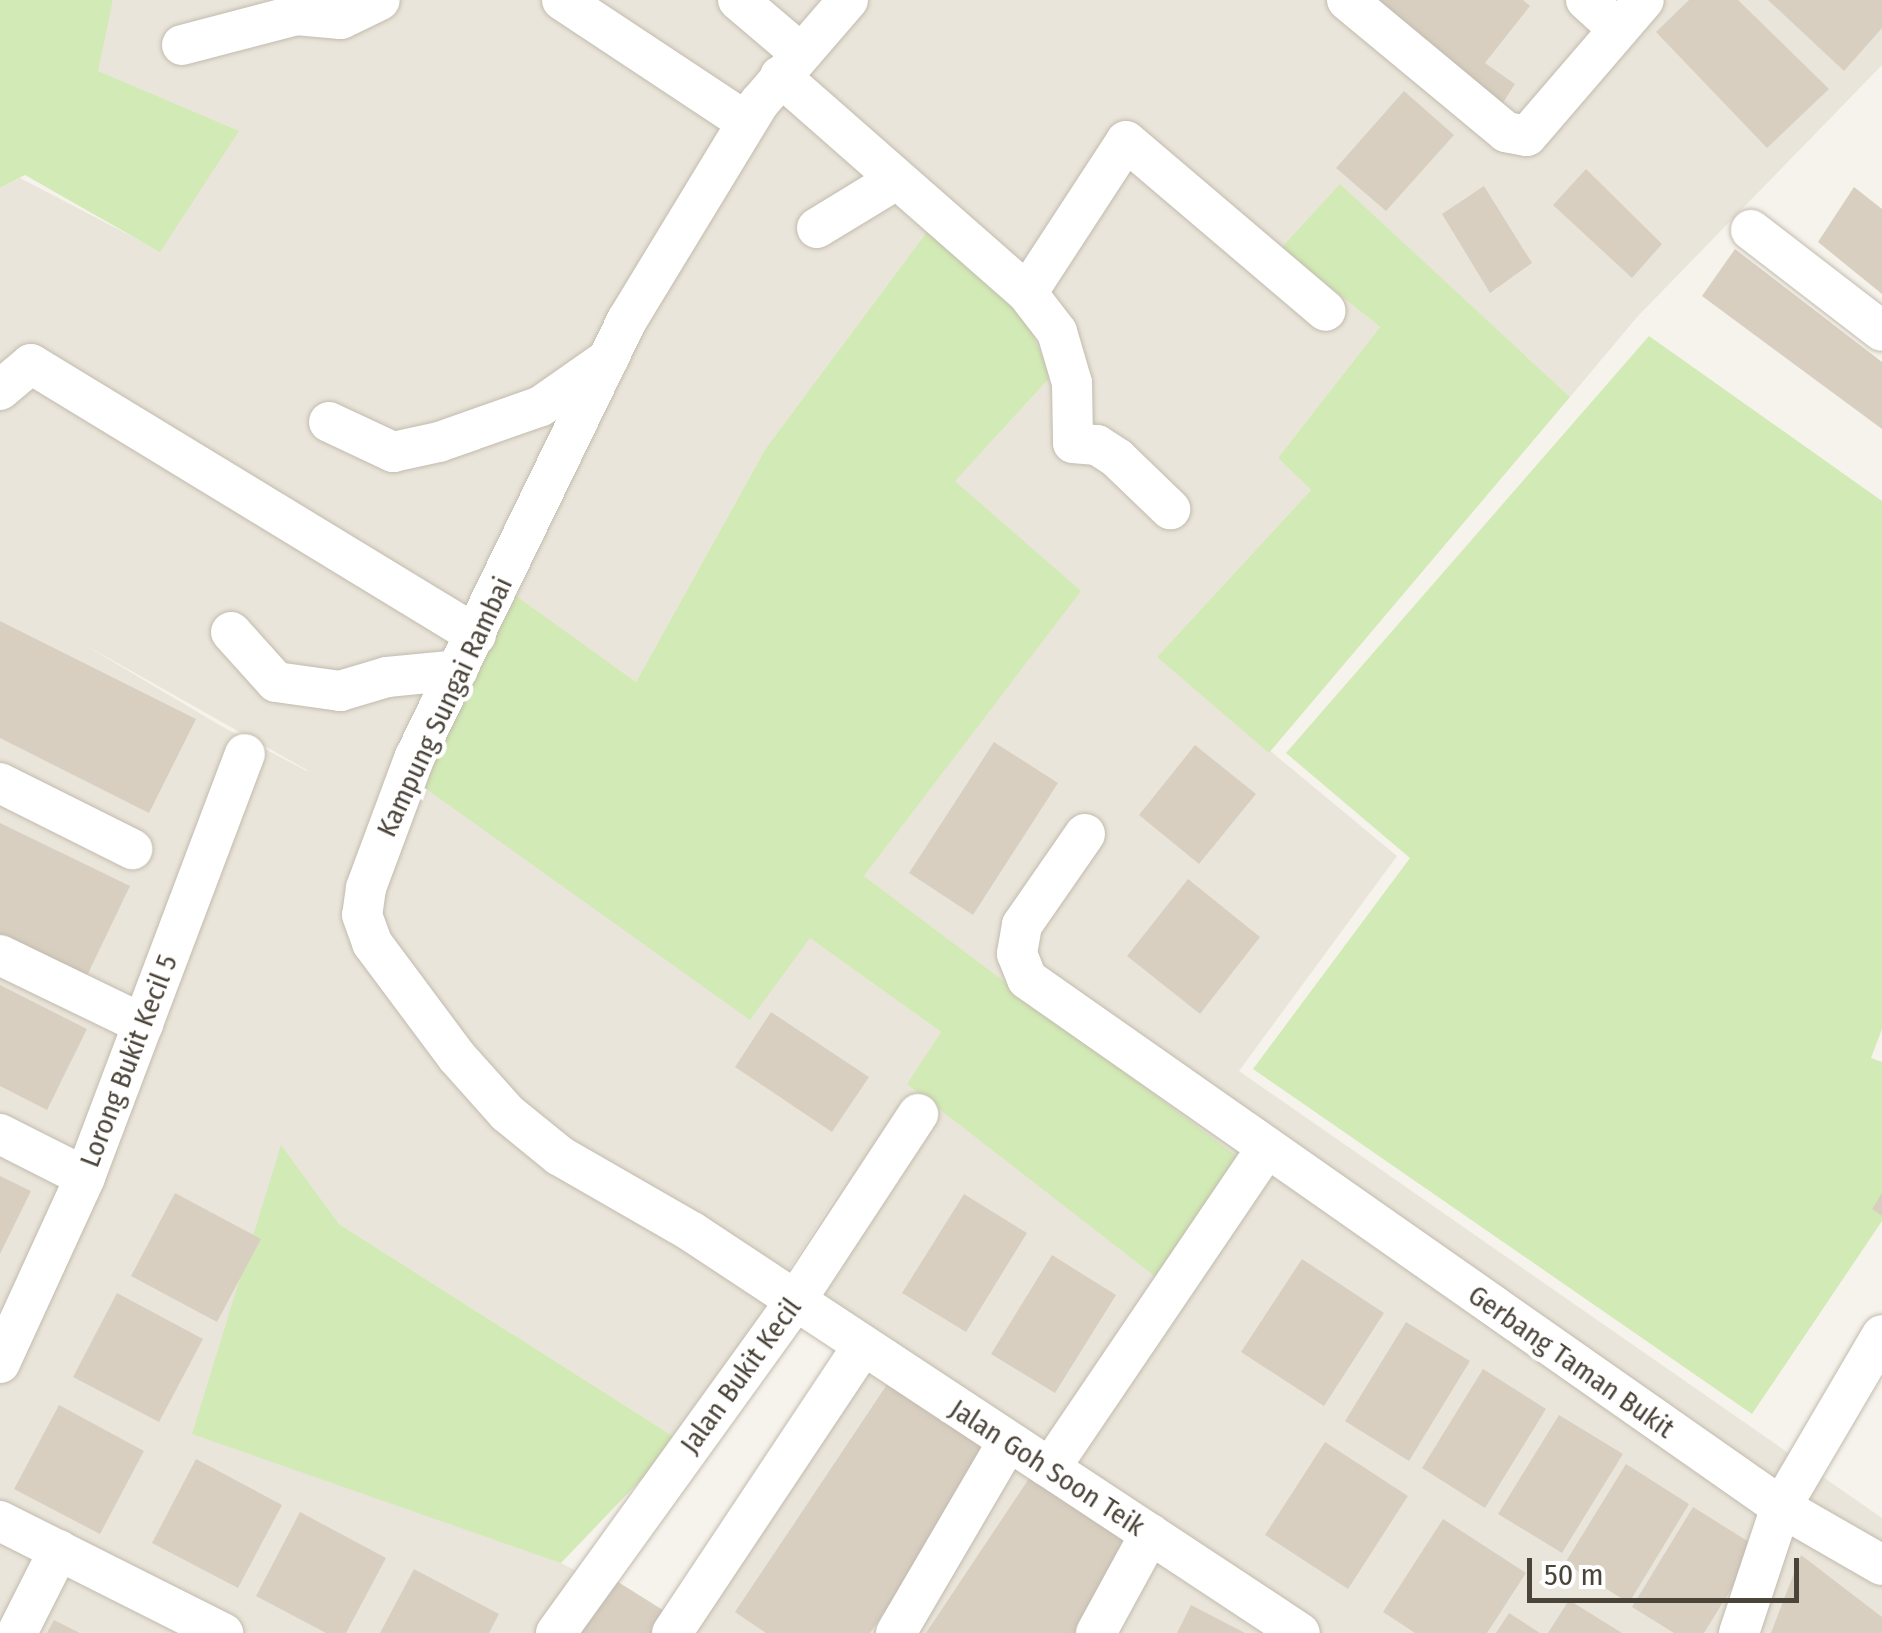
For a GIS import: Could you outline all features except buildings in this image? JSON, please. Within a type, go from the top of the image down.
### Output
[{"type":"street","points":[[182,45],[296,15],[341,19],[380,0]]},
{"type":"street","points":[[562,0],[746,122]]},
{"type":"street","points":[[738,0],[790,64],[896,180],[1027,293],[1057,332],[1072,383],[1074,443],[1096,445],[1117,458],[1170,509]]},
{"type":"street","name":"Kampung Sungai Rambai","points":[[794,1303],[692,1232],[560,1156],[508,1113],[372,943],[362,915],[366,888],[415,756],[611,356],[746,122],[790,64],[848,0]]},
{"type":"street","points":[[1347,0],[1506,132],[1527,136],[1542,124],[1631,14],[1586,0]]},
{"type":"street","points":[[1027,293],[1126,141],[1326,311]]},
{"type":"street","points":[[817,228],[896,180]]},
{"type":"street","points":[[1751,230],[1882,331]]},
{"type":"street","points":[[329,422],[393,452],[440,442],[541,406],[611,356]]},
{"type":"street","points":[[0,390],[30,364],[467,653]]},
{"type":"street","points":[[231,632],[276,682],[340,692],[467,653]]},
{"type":"street","name":"Lorong Bukit Kecil 5","points":[[5,1339],[86,1177],[245,754]]},
{"type":"street","points":[[0,783],[132,849]]},
{"type":"street","name":"Gerbang Taman Bukit","points":[[1084,834],[1022,925],[1018,954],[1026,979],[1265,1151],[1781,1507],[1882,1565]]},
{"type":"street","points":[[0,956],[143,1024]]},
{"type":"street","name":"Jalan Bukit Kecil","points":[[556,1633],[794,1303],[918,1114]]},
{"type":"street","points":[[0,1134],[86,1177]]},
{"type":"street","points":[[1050,1468],[1265,1151]]},
{"type":"street","name":"Jalan Goh Soon Teik","points":[[794,1303],[1300,1633]]},
{"type":"street","points":[[1739,1633],[1781,1507],[1882,1335]]},
{"type":"street","points":[[688,1628],[862,1347]]},
{"type":"street","points":[[896,1633],[1008,1441]]},
{"type":"street","points":[[0,1520],[223,1633]]},
{"type":"street","points":[[1096,1633],[1150,1534]]},
{"type":"street","points":[[17,1633],[59,1550]]},
{"type":"shaded area","points":[[113,0],[1882,0],[1882,65],[1638,316],[1570,397],[1340,185],[1281,248],[1380,327],[1278,458],[1311,490],[1157,657],[1397,856],[1239,1071],[1882,1518],[1882,1633],[679,1633],[861,1347],[778,1292],[859,1161],[679,1440],[339,1224],[281,1146],[561,1563],[594,1580],[556,1633],[0,1633],[0,188],[20,178],[160,251],[238,131],[97,71]],"holes":[[[929,229],[955,481],[1080,591],[864,876],[1238,1158],[908,1084],[941,1032],[809,937],[750,1020],[516,597],[636,682],[766,448]],[[80,642],[307,770],[307,771],[221,726]]]},
{"type":"green space","points":[[0,0],[113,0],[98,71],[239,131],[160,252],[25,175],[0,188]]},
{"type":"green space","points":[[1340,184],[1570,397],[1269,753],[1157,657],[1311,490],[1278,458],[1380,327],[1281,248]]},
{"type":"green space","points":[[929,229],[1022,310],[1051,376],[955,481],[1081,591],[864,876],[1239,1158],[1161,1281],[907,1084],[941,1032],[810,938],[750,1020],[418,783],[516,596],[636,682],[766,448]]},
{"type":"green space","points":[[1649,336],[1882,501],[1882,1029],[1871,1058],[1882,1062],[1882,1221],[1752,1414],[1253,1069],[1410,858],[1286,753]]},
{"type":"green space","points":[[281,1145],[339,1224],[679,1440],[561,1563],[192,1434]]}]
